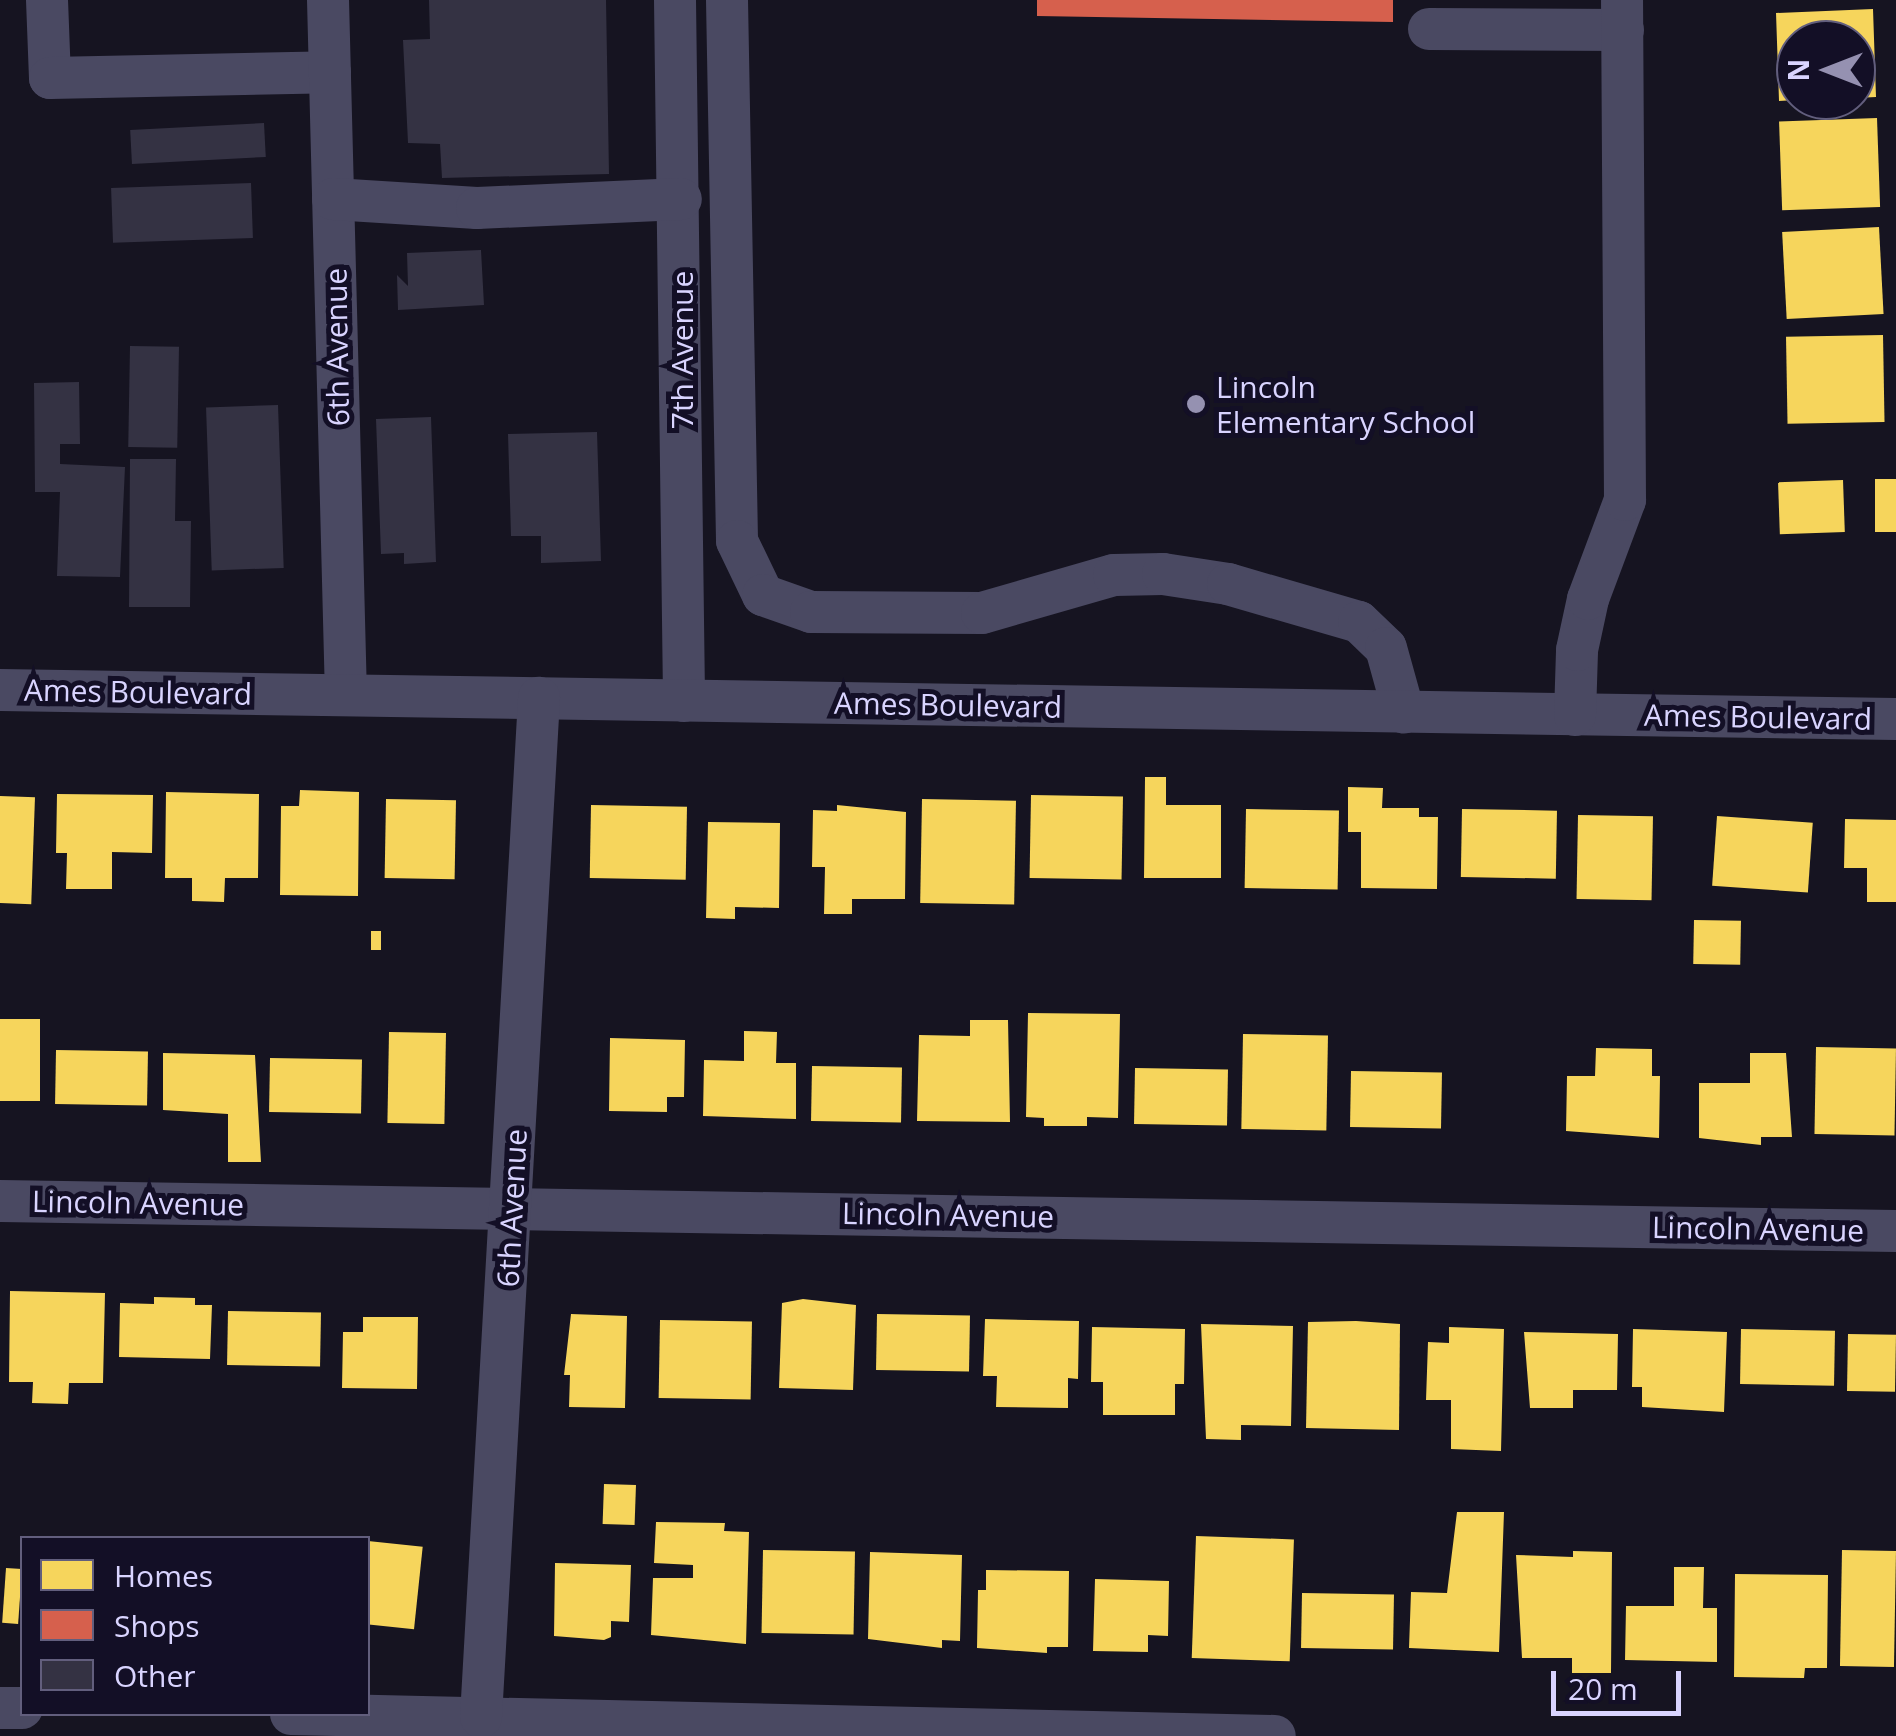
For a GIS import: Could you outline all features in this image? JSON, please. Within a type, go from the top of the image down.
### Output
[{"type":"street","points":[[47,0],[50,78],[330,72]]},
{"type":"street","name":"6th Avenue","points":[[328,0],[346,694]]},
{"type":"street","name":"7th Avenue","points":[[676,0],[684,701]]},
{"type":"street","points":[[726,0],[736,541],[763,595],[811,612],[982,613],[1114,575],[1163,574],[1228,584],[1358,622],[1386,648],[1404,712]]},
{"type":"street","points":[[1429,28],[1623,15],[1625,500],[1588,599],[1577,650],[1575,715]]},
{"type":"street","points":[[334,199],[477,208],[681,199]]},
{"type":"street","name":"Ames Boulevard","points":[[0,690],[1896,719]]},
{"type":"street","name":"6th Avenue","points":[[481,1717],[539,698]]},
{"type":"street","name":"Lincoln Avenue","points":[[0,1202],[1896,1231]]},
{"type":"street","points":[[370,1715],[1275,1736]]},
{"type":"building: Homes","points":[[1873,9],[1873,20],[1776,20],[1776,13]]},
{"type":"building: Homes","points":[[1877,118],[1880,207],[1782,210],[1779,121]]},
{"type":"building: Homes","points":[[1879,227],[1884,314],[1787,319],[1782,232]]},
{"type":"building: Homes","points":[[1883,335],[1885,422],[1788,424],[1786,337]]},
{"type":"building: Homes","points":[[1875,479],[1896,479],[1896,532],[1875,532]]},
{"type":"building: Homes","points":[[1843,480],[1845,532],[1780,534],[1778,482]]},
{"type":"building: Homes","points":[[1145,777],[1166,777],[1166,805],[1221,805],[1221,878],[1144,878]]},
{"type":"building: Homes","points":[[1348,787],[1383,788],[1382,808],[1419,808],[1419,817],[1438,817],[1437,889],[1361,888],[1361,832],[1348,832]]},
{"type":"building: Homes","points":[[300,790],[359,792],[358,896],[280,895],[281,806],[299,806]]},
{"type":"building: Homes","points":[[166,792],[259,794],[258,878],[225,878],[224,902],[192,901],[192,878],[165,878]]},
{"type":"building: Homes","points":[[57,794],[153,795],[152,853],[112,852],[112,889],[66,889],[67,853],[56,853]]},
{"type":"building: Homes","points":[[1031,795],[1123,797],[1122,880],[1030,878]]},
{"type":"building: Homes","points":[[0,796],[35,797],[31,904],[0,903]]},
{"type":"building: Homes","points":[[386,799],[456,800],[455,879],[385,878]]},
{"type":"building: Homes","points":[[922,799],[1016,801],[1014,905],[920,903]]},
{"type":"building: Homes","points":[[591,805],[687,807],[686,880],[590,878]]},
{"type":"building: Homes","points":[[837,805],[906,812],[905,899],[852,899],[852,914],[824,914],[825,867],[812,867],[813,810],[837,811]]},
{"type":"building: Homes","points":[[1246,809],[1339,811],[1338,890],[1245,888]]},
{"type":"building: Homes","points":[[1462,809],[1557,811],[1556,879],[1461,877]]},
{"type":"building: Homes","points":[[1578,815],[1653,816],[1652,900],[1577,899]]},
{"type":"building: Homes","points":[[1717,816],[1813,823],[1808,893],[1712,886]]},
{"type":"building: Homes","points":[[1845,819],[1896,820],[1896,902],[1867,902],[1867,868],[1844,868]]},
{"type":"building: Homes","points":[[708,822],[780,823],[779,908],[735,907],[735,919],[706,918]]},
{"type":"building: Homes","points":[[1694,920],[1741,921],[1740,965],[1693,964]]},
{"type":"building: Homes","points":[[371,931],[381,931],[381,950],[371,950]]},
{"type":"building: Homes","points":[[1028,1013],[1120,1014],[1118,1118],[1087,1117],[1087,1126],[1044,1126],[1044,1118],[1026,1117]]},
{"type":"building: Homes","points":[[0,1019],[40,1019],[40,1101],[0,1101]]},
{"type":"building: Homes","points":[[970,1020],[1008,1020],[1010,1122],[917,1121],[919,1035],[970,1036]]},
{"type":"building: Homes","points":[[744,1031],[777,1032],[776,1063],[796,1063],[796,1119],[703,1116],[704,1060],[744,1061]]},
{"type":"building: Homes","points":[[389,1032],[446,1033],[444,1124],[387,1123]]},
{"type":"building: Homes","points":[[1243,1034],[1328,1035],[1326,1130],[1241,1129]]},
{"type":"building: Homes","points":[[610,1038],[685,1040],[684,1097],[667,1097],[667,1112],[609,1111]]},
{"type":"building: Homes","points":[[1816,1047],[1896,1048],[1894,1135],[1814,1134]]},
{"type":"building: Homes","points":[[1596,1048],[1652,1049],[1652,1076],[1660,1076],[1659,1138],[1566,1131],[1567,1076],[1595,1076]]},
{"type":"building: Homes","points":[[56,1050],[148,1052],[147,1106],[55,1104]]},
{"type":"building: Homes","points":[[163,1053],[255,1055],[261,1162],[228,1162],[228,1114],[163,1110]]},
{"type":"building: Homes","points":[[1750,1053],[1786,1053],[1792,1137],[1761,1137],[1761,1145],[1699,1138],[1699,1083],[1750,1083]]},
{"type":"building: Homes","points":[[270,1058],[362,1060],[361,1114],[269,1112]]},
{"type":"building: Homes","points":[[812,1066],[902,1068],[901,1123],[811,1121]]},
{"type":"building: Homes","points":[[1135,1068],[1228,1070],[1227,1126],[1134,1124]]},
{"type":"building: Homes","points":[[1351,1071],[1442,1073],[1441,1129],[1350,1127]]},
{"type":"building: Homes","points":[[10,1291],[105,1293],[103,1383],[69,1383],[68,1404],[32,1403],[33,1382],[9,1382]]},
{"type":"building: Homes","points":[[154,1297],[195,1298],[195,1305],[212,1305],[210,1359],[119,1357],[120,1303],[154,1304]]},
{"type":"building: Homes","points":[[803,1299],[856,1305],[853,1390],[779,1388],[782,1303]]},
{"type":"building: Homes","points":[[228,1311],[321,1313],[320,1367],[227,1365]]},
{"type":"building: Homes","points":[[571,1314],[627,1316],[625,1408],[569,1407],[570,1375],[564,1375]]},
{"type":"building: Homes","points":[[877,1314],[970,1316],[969,1372],[876,1370]]},
{"type":"building: Homes","points":[[363,1317],[418,1317],[417,1389],[342,1388],[343,1332],[363,1332]]},
{"type":"building: Homes","points":[[985,1319],[1079,1321],[1078,1379],[1068,1378],[1068,1408],[996,1407],[997,1376],[983,1376]]},
{"type":"building: Homes","points":[[660,1320],[752,1322],[751,1400],[659,1398]]},
{"type":"building: Homes","points":[[1308,1322],[1400,1324],[1399,1430],[1306,1428]]},
{"type":"building: Homes","points":[[1201,1324],[1293,1326],[1291,1426],[1241,1425],[1241,1440],[1206,1439]]},
{"type":"building: Homes","points":[[1092,1327],[1185,1329],[1184,1384],[1175,1384],[1175,1415],[1103,1415],[1103,1382],[1091,1382]]},
{"type":"building: Homes","points":[[1449,1327],[1504,1329],[1501,1451],[1451,1449],[1451,1400],[1426,1400],[1428,1342],[1449,1343]]},
{"type":"building: Homes","points":[[1633,1329],[1727,1332],[1724,1412],[1642,1407],[1642,1387],[1632,1387]]},
{"type":"building: Homes","points":[[1741,1329],[1835,1331],[1834,1386],[1740,1384]]},
{"type":"building: Homes","points":[[1524,1332],[1618,1334],[1617,1390],[1573,1390],[1573,1408],[1530,1408]]},
{"type":"building: Homes","points":[[1848,1334],[1896,1335],[1895,1392],[1847,1391]]},
{"type":"building: Homes","points":[[604,1484],[636,1485],[635,1525],[603,1524]]},
{"type":"building: Homes","points":[[1457,1512],[1504,1512],[1499,1652],[1409,1648],[1411,1592],[1447,1593]]},
{"type":"building: Homes","points":[[656,1522],[725,1523],[724,1531],[749,1532],[746,1644],[651,1635],[653,1578],[693,1578],[693,1565],[654,1563]]},
{"type":"building: Homes","points":[[1196,1536],[1294,1539],[1290,1661],[1192,1658]]},
{"type":"building: Homes","points":[[370,1541],[423,1547],[414,1629],[370,1625]]},
{"type":"building: Homes","points":[[763,1550],[855,1552],[854,1635],[762,1633]]},
{"type":"building: Homes","points":[[1842,1550],[1896,1551],[1894,1667],[1840,1666]]},
{"type":"building: Homes","points":[[1573,1551],[1612,1552],[1611,1673],[1572,1673],[1572,1658],[1522,1658],[1516,1555],[1573,1557]]},
{"type":"building: Homes","points":[[870,1552],[962,1555],[960,1641],[942,1640],[942,1648],[868,1639]]},
{"type":"building: Homes","points":[[555,1563],[631,1565],[629,1622],[611,1621],[611,1637],[604,1640],[554,1636]]},
{"type":"building: Homes","points":[[1674,1567],[1704,1567],[1703,1608],[1717,1608],[1717,1662],[1625,1660],[1626,1606],[1674,1606]]},
{"type":"building: Homes","points":[[6,1568],[20,1569],[18,1624],[2,1623]]},
{"type":"building: Homes","points":[[986,1570],[1069,1571],[1068,1647],[1047,1647],[1047,1653],[977,1648],[978,1590],[986,1590]]},
{"type":"building: Homes","points":[[1735,1574],[1828,1575],[1827,1668],[1805,1668],[1804,1678],[1734,1677]]},
{"type":"building: Homes","points":[[1095,1579],[1169,1581],[1168,1636],[1148,1635],[1148,1652],[1093,1651]]},
{"type":"building: Homes","points":[[1302,1593],[1394,1595],[1393,1650],[1301,1648]]},
{"type":"building: Shops","points":[[1037,0],[1393,0],[1393,22],[1037,16]]},
{"type":"building: Other","points":[[429,0],[606,0],[609,174],[442,178],[440,144],[408,143],[403,40],[430,39]]},
{"type":"building: Other","points":[[264,123],[266,157],[132,164],[130,130]]},
{"type":"building: Other","points":[[251,183],[253,238],[113,243],[111,188]]},
{"type":"building: Other","points":[[481,250],[484,305],[398,310],[397,275],[408,286],[407,253]]},
{"type":"building: Other","points":[[130,346],[179,347],[177,448],[128,447]]},
{"type":"building: Other","points":[[79,382],[80,444],[60,444],[60,464],[125,467],[120,577],[57,576],[60,492],[35,492],[34,383]]},
{"type":"building: Other","points":[[278,405],[284,568],[212,570],[206,408]]},
{"type":"building: Other","points":[[431,417],[436,562],[404,564],[404,553],[381,554],[376,419]]},
{"type":"building: Other","points":[[597,432],[601,561],[541,563],[541,536],[511,536],[508,434]]},
{"type":"building: Other","points":[[130,459],[176,459],[175,521],[191,521],[190,607],[129,607]]},
{"type":"place","name":"Lincoln Elementary School","points":[[1196,404]]}]
